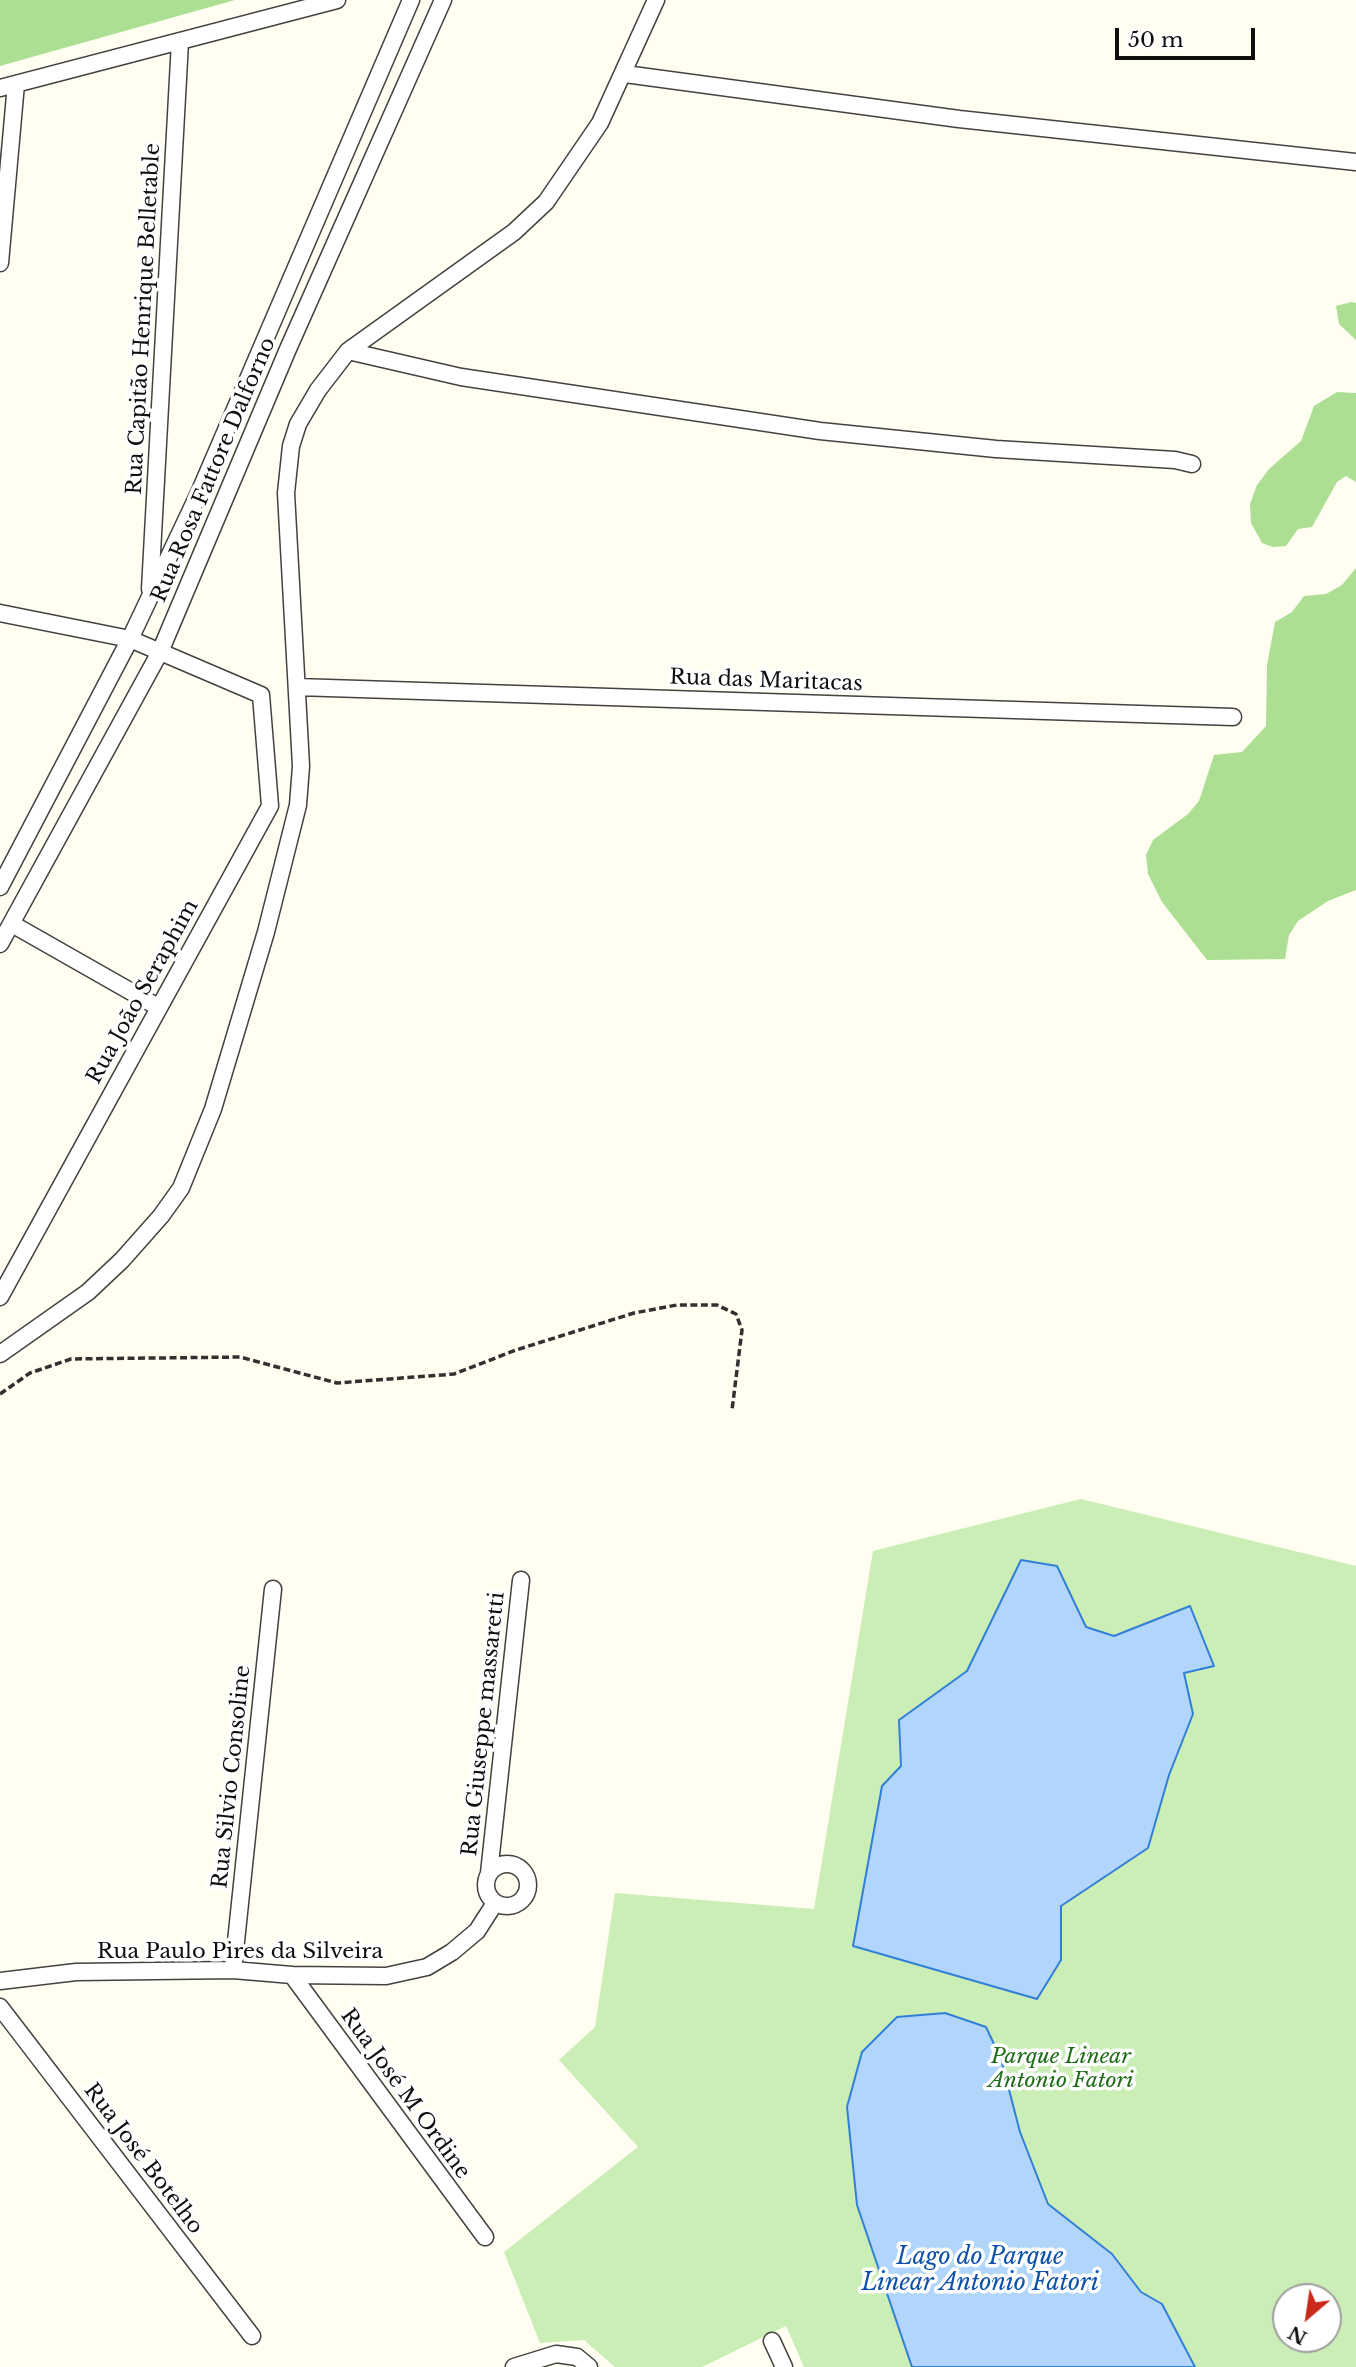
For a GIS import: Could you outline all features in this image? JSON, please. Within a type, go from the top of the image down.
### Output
[{"type":"street","points":[[0,263],[8,85],[337,0]]},
{"type":"street","name":"Rua Rosa Fattore Dalforno","points":[[0,887],[150,597],[235,413],[411,0]]},
{"type":"street","name":"Rua Rosa Fattore Dalforno","points":[[0,944],[160,652],[443,0]]},
{"type":"street","points":[[0,1354],[88,1292],[122,1260],[161,1216],[185,1178],[214,1108],[290,838],[301,765],[286,493],[291,446],[298,424],[318,390],[348,351],[514,232],[546,202],[579,157],[625,74],[656,0]]},
{"type":"street","name":"Rua Capitão Henrique Belletable","points":[[150,597],[180,42]]},
{"type":"street","points":[[625,74],[959,119],[1356,162]]},
{"type":"street","points":[[348,351],[461,377],[820,431],[996,449],[1175,460],[1192,464]]},
{"type":"street","points":[[235,413],[258,424]]},
{"type":"street","points":[[0,613],[130,639],[160,652]]},
{"type":"street","name":"Rua João Seraphim","points":[[0,1297],[270,806],[261,695],[160,652]]},
{"type":"street","name":"Rua das Maritacas","points":[[298,687],[1233,717]]},
{"type":"street","points":[[12,924],[158,1007]]},
{"type":"street","name":"Rua Giuseppe massaretti","points":[[489,1873],[521,1580]]},
{"type":"street","name":"Rua Silvio Consoline","points":[[233,1970],[273,1588]]},
{"type":"street","points":[[500,1865],[514,1865],[525,1874],[528,1881],[526,1895],[521,1901],[508,1906],[495,1903],[485,1886],[489,1873],[500,1865]]},
{"type":"street","name":"Rua Paulo Pires da Silveira","points":[[0,1980],[76,1972],[233,1970],[292,1975],[386,1976],[427,1967],[452,1952],[477,1931],[495,1903]]},
{"type":"street","name":"Rua José M Ordine","points":[[292,1975],[485,2237]]},
{"type":"street","name":"Rua José Botelho","points":[[0,2007],[253,2336]]},
{"type":"street","points":[[772,2341],[784,2367]]},
{"type":"street","points":[[514,2367],[556,2354],[577,2357],[589,2367]]},
{"type":"path","points":[[0,1394],[30,1373],[72,1359],[240,1357],[337,1383],[454,1374],[516,1350],[634,1313],[677,1305],[717,1305],[736,1314],[742,1330],[732,1410]]},
{"type":"green space","points":[[0,0],[235,0],[0,66]]},
{"type":"green space","points":[[1356,303],[1356,340],[1339,324],[1336,306]]},
{"type":"green space","points":[[1337,392],[1356,393],[1356,482],[1346,476],[1337,482],[1312,527],[1298,529],[1286,546],[1273,547],[1262,543],[1251,523],[1250,504],[1257,485],[1269,469],[1301,441],[1314,406]]},
{"type":"green space","points":[[1356,568],[1356,890],[1328,901],[1298,921],[1289,935],[1285,959],[1207,960],[1162,902],[1148,874],[1146,855],[1153,840],[1188,814],[1199,801],[1214,755],[1242,752],[1266,726],[1267,665],[1275,622],[1292,612],[1304,596],[1326,594],[1342,585]]},
{"type":"green space","name":"Parque Linear Antonio Fatori","points":[[1081,1499],[1356,1566],[1356,2367],[804,2367],[786,2326],[702,2367],[615,2367],[584,2340],[540,2343],[504,2252],[638,2147],[559,2060],[595,2027],[615,1893],[814,1909],[873,1551]]},
{"type":"water","points":[[1021,1560],[1057,1566],[1086,1627],[1114,1636],[1190,1606],[1214,1666],[1184,1673],[1193,1714],[1169,1775],[1148,1848],[1061,1906],[1061,1960],[1037,1999],[853,1946],[882,1786],[901,1766],[899,1720],[967,1671]]},
{"type":"water","name":"Lago do Parque Linear Antonio Fatori","points":[[945,2013],[986,2027],[1001,2059],[1020,2132],[1048,2204],[1112,2254],[1141,2292],[1162,2304],[1195,2367],[912,2367],[857,2205],[847,2107],[862,2052],[897,2017]]}]
